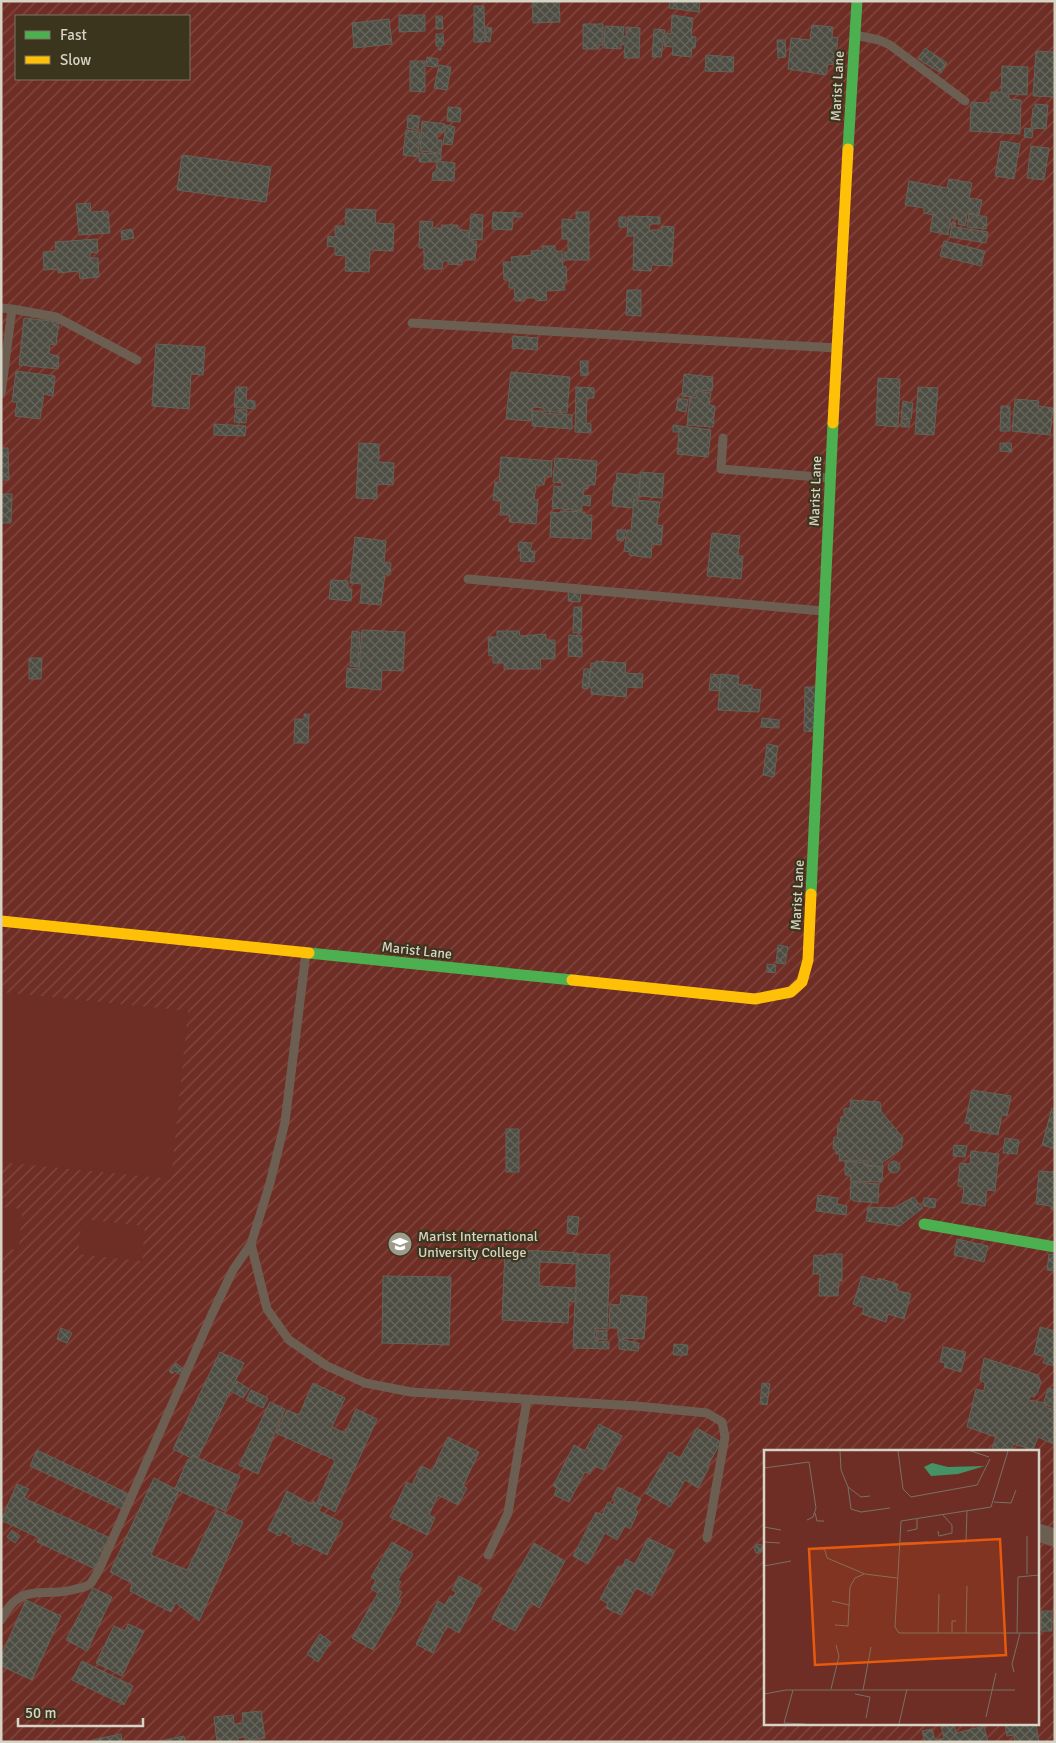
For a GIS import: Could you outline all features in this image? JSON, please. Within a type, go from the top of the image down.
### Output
[{"type":"street","name":"Marist Lane","points":[[1,921],[755,999],[791,992],[802,982],[808,960],[836,348],[857,1]]},
{"type":"street","points":[[924,1224],[1055,1246]]},
{"type":"street","points":[[1038,1532],[1055,1538]]},
{"type":"lane","points":[[855,35],[880,40],[890,45],[965,101]]},
{"type":"lane","points":[[1,308],[56,317],[137,360]]},
{"type":"lane","points":[[1,394],[12,309]]},
{"type":"lane","points":[[412,323],[836,348]]},
{"type":"lane","points":[[723,438],[721,469],[831,478]]},
{"type":"lane","points":[[468,578],[825,611]]},
{"type":"lane","points":[[1,1620],[8,1607],[22,1595],[70,1591],[90,1584],[102,1563],[212,1314],[233,1270],[251,1244],[270,1183],[285,1122],[306,953]]},
{"type":"lane","points":[[251,1244],[267,1309],[289,1340],[327,1366],[366,1383],[411,1392],[636,1406],[706,1413],[722,1422],[726,1438],[708,1538]]},
{"type":"lane","points":[[488,1555],[508,1513],[527,1400]]},
{"type":"shaded area","points":[[1,1],[1055,1],[1055,1742],[1,1742]]},
{"type":"shaded area","points":[[1,992],[188,1011],[171,1179],[1,1162]]},
{"type":"shaded area","points":[[1,1207],[22,1209],[19,1250],[1,1248]]},
{"type":"shaded area","points":[[82,1219],[145,1226],[142,1261],[78,1254]]},
{"type":"building","points":[[559,1],[560,22],[533,23],[532,2]]},
{"type":"building","points":[[666,1],[700,1],[699,12],[669,8],[670,2]]},
{"type":"building","points":[[474,6],[484,6],[485,42],[474,42]]},
{"type":"building","points":[[399,15],[425,15],[425,31],[399,32]]},
{"type":"building","points":[[672,15],[693,18],[691,36],[696,37],[695,48],[692,48],[691,57],[672,55],[673,47],[664,46],[666,33],[671,34]]},
{"type":"building","points":[[436,16],[442,16],[443,29],[436,29]]},
{"type":"building","points":[[389,19],[392,44],[354,48],[352,23]]},
{"type":"building","points":[[583,24],[603,24],[603,45],[599,45],[599,49],[583,49]]},
{"type":"building","points":[[812,25],[833,27],[832,37],[838,38],[835,65],[828,64],[826,75],[788,69],[791,38],[810,40]]},
{"type":"building","points":[[605,26],[624,27],[623,36],[626,36],[626,27],[640,28],[639,58],[624,58],[625,45],[621,44],[621,49],[604,48]]},
{"type":"building","points":[[486,27],[492,28],[490,42],[485,41]]},
{"type":"building","points":[[654,29],[665,30],[661,57],[652,57]]},
{"type":"building","points":[[436,34],[443,34],[444,45],[441,46],[441,50],[436,46]]},
{"type":"building","points":[[777,40],[785,40],[786,57],[778,58]]},
{"type":"building","points":[[925,48],[947,63],[941,73],[918,59]]},
{"type":"building","points":[[1036,51],[1055,52],[1055,97],[1033,96]]},
{"type":"building","points":[[706,55],[734,57],[733,72],[705,71]]},
{"type":"building","points":[[427,57],[438,59],[437,67],[426,66]]},
{"type":"building","points":[[410,61],[425,61],[425,92],[410,91]]},
{"type":"building","points":[[439,65],[451,67],[447,90],[434,88]]},
{"type":"building","points":[[1002,66],[1028,67],[1027,95],[1009,94],[1009,99],[1021,100],[1020,134],[970,131],[971,102],[990,103],[991,92],[1001,92]]},
{"type":"building","points":[[1035,104],[1048,105],[1046,129],[1031,128]]},
{"type":"building","points":[[448,107],[461,108],[460,122],[447,121]]},
{"type":"building","points":[[408,115],[420,116],[418,130],[407,128]]},
{"type":"building","points":[[422,121],[445,124],[443,133],[437,133],[437,140],[442,140],[441,153],[420,151]]},
{"type":"building","points":[[446,125],[455,127],[452,145],[443,144]]},
{"type":"building","points":[[1025,128],[1033,129],[1032,138],[1024,137]]},
{"type":"building","points":[[406,130],[420,132],[418,157],[403,155]]},
{"type":"building","points":[[1001,141],[1020,144],[1014,179],[995,176]]},
{"type":"building","points":[[1031,146],[1049,148],[1044,180],[1027,178]]},
{"type":"building","points":[[419,153],[441,154],[441,160],[436,160],[436,162],[419,162]]},
{"type":"building","points":[[182,155],[271,167],[266,202],[177,190]]},
{"type":"building","points":[[437,161],[455,163],[454,181],[432,180],[433,172],[436,172]]},
{"type":"building","points":[[949,179],[972,183],[969,198],[982,200],[979,215],[967,213],[965,226],[958,224],[959,219],[951,218],[948,235],[930,231],[933,215],[924,213],[924,208],[905,205],[909,181],[947,188]]},
{"type":"building","points":[[90,203],[91,212],[108,211],[110,233],[79,235],[76,204]]},
{"type":"building","points":[[346,209],[376,210],[375,223],[394,224],[393,251],[370,250],[369,272],[345,271],[346,256],[335,255],[335,247],[327,246],[328,236],[335,237],[335,226],[345,226]]},
{"type":"building","points":[[493,212],[522,213],[522,217],[513,217],[512,230],[492,229]]},
{"type":"building","points":[[576,212],[589,212],[589,260],[564,260],[564,252],[568,252],[568,239],[562,239],[562,219],[576,220]]},
{"type":"building","points":[[471,214],[483,215],[482,240],[469,239]]},
{"type":"building","points":[[969,214],[987,217],[986,229],[967,227]]},
{"type":"building","points":[[628,216],[660,217],[660,224],[650,224],[649,230],[661,230],[662,226],[674,227],[672,266],[652,265],[651,271],[633,270],[634,236],[627,236]]},
{"type":"building","points":[[619,217],[626,217],[626,227],[619,227]]},
{"type":"building","points":[[420,221],[433,222],[432,228],[442,228],[441,225],[458,225],[458,229],[469,231],[469,239],[477,242],[475,260],[462,260],[462,265],[448,264],[448,261],[443,261],[442,269],[424,269],[424,248],[419,248]]},
{"type":"building","points":[[952,222],[956,223],[955,227],[988,232],[986,243],[950,237]]},
{"type":"building","points":[[132,229],[134,238],[122,240],[121,231]]},
{"type":"building","points":[[97,239],[98,252],[90,253],[90,258],[98,258],[99,277],[80,279],[79,271],[58,273],[58,269],[44,270],[43,252],[56,251],[55,242]]},
{"type":"building","points":[[944,241],[985,251],[981,266],[940,256]]},
{"type":"building","points":[[542,246],[555,246],[555,251],[562,251],[563,267],[566,266],[567,282],[564,283],[565,290],[546,291],[547,300],[536,301],[536,298],[524,298],[524,301],[515,301],[514,288],[509,288],[509,280],[504,280],[503,262],[512,262],[511,257],[532,255],[531,251],[543,250]]},
{"type":"building","points":[[627,290],[641,290],[641,316],[626,315]]},
{"type":"building","points":[[24,318],[59,322],[56,345],[50,344],[49,354],[59,356],[58,369],[19,365]]},
{"type":"building","points":[[513,336],[538,338],[537,350],[512,348]]},
{"type":"building","points":[[156,344],[205,347],[203,375],[191,374],[189,409],[152,406]]},
{"type":"building","points":[[580,361],[588,361],[588,375],[581,376]]},
{"type":"building","points":[[16,371],[55,376],[53,396],[44,394],[40,419],[15,416],[17,402],[12,402]]},
{"type":"building","points":[[511,372],[570,377],[567,413],[544,411],[544,408],[533,407],[531,421],[506,419]]},
{"type":"building","points":[[684,374],[713,377],[712,391],[696,390],[695,396],[682,397]]},
{"type":"building","points":[[878,378],[900,379],[898,427],[876,425]]},
{"type":"building","points":[[236,387],[247,387],[246,400],[255,401],[255,409],[234,407]]},
{"type":"building","points":[[576,387],[594,388],[594,398],[587,398],[586,423],[591,424],[591,433],[575,432]]},
{"type":"building","points":[[918,387],[938,388],[934,435],[915,434]]},
{"type":"building","points":[[697,391],[711,393],[709,405],[715,406],[713,427],[687,425],[690,397],[696,398]]},
{"type":"building","points":[[678,398],[688,400],[686,412],[676,410]]},
{"type":"building","points":[[1015,399],[1039,401],[1038,406],[1053,408],[1050,435],[1012,431]]},
{"type":"building","points":[[903,401],[913,403],[911,419],[901,418]]},
{"type":"building","points":[[1001,406],[1010,406],[1010,431],[1000,431]]},
{"type":"building","points":[[236,409],[247,410],[246,423],[234,422]]},
{"type":"building","points":[[533,411],[572,415],[572,429],[532,426]]},
{"type":"building","points":[[901,419],[910,420],[909,427],[901,427]]},
{"type":"building","points":[[214,424],[246,426],[245,436],[214,435]]},
{"type":"building","points":[[673,425],[711,430],[708,457],[677,454],[679,432],[673,432]]},
{"type":"building","points":[[359,443],[379,444],[379,462],[394,463],[393,485],[377,484],[377,499],[356,498]]},
{"type":"building","points":[[1000,443],[1011,443],[1012,452],[1000,451]]},
{"type":"building","points":[[1,448],[8,448],[9,480],[1,480]]},
{"type":"building","points":[[501,457],[552,461],[551,477],[545,476],[544,485],[536,485],[534,500],[538,500],[536,524],[509,522],[510,515],[500,515],[501,501],[493,500],[495,482],[499,482]]},
{"type":"building","points":[[555,458],[597,461],[595,485],[588,485],[588,489],[584,488],[583,495],[591,496],[590,506],[582,505],[582,511],[552,508],[554,486],[562,487],[562,483],[553,482]]},
{"type":"building","points":[[641,472],[664,474],[662,498],[639,496]]},
{"type":"building","points":[[617,473],[640,475],[638,499],[634,499],[633,508],[612,506]]},
{"type":"building","points":[[1,494],[12,494],[11,523],[1,523]]},
{"type":"building","points":[[634,500],[660,502],[657,525],[663,526],[661,545],[652,544],[651,558],[629,555],[630,552],[624,551],[627,530],[631,530]]},
{"type":"building","points":[[560,511],[585,512],[584,515],[592,515],[591,539],[550,537],[551,512],[560,513]]},
{"type":"building","points":[[617,530],[626,530],[623,541],[617,540]]},
{"type":"building","points":[[712,533],[740,536],[738,556],[743,556],[741,579],[707,576]]},
{"type":"building","points":[[355,537],[386,541],[384,562],[391,563],[390,575],[385,574],[381,605],[360,603],[362,584],[350,583]]},
{"type":"building","points":[[519,542],[532,543],[530,551],[535,551],[534,562],[520,561],[521,551],[518,551]]},
{"type":"building","points":[[331,580],[348,581],[348,589],[352,589],[351,601],[329,599]]},
{"type":"building","points":[[569,590],[581,591],[580,602],[568,601]]},
{"type":"building","points":[[574,607],[582,607],[581,633],[573,633]]},
{"type":"building","points":[[362,630],[405,632],[403,671],[382,670],[381,690],[346,687],[347,668],[359,669]]},
{"type":"building","points":[[352,631],[360,632],[358,667],[350,666]]},
{"type":"building","points":[[497,631],[519,631],[520,636],[546,634],[546,640],[555,640],[555,659],[540,659],[541,669],[504,669],[504,663],[493,663],[493,655],[489,656],[488,637],[497,637]]},
{"type":"building","points":[[569,635],[582,636],[582,657],[568,656]]},
{"type":"building","points":[[29,658],[42,658],[41,679],[29,679]]},
{"type":"building","points":[[596,661],[626,663],[625,673],[643,674],[642,688],[627,687],[626,697],[591,694],[591,687],[589,687],[591,663],[596,663]]},
{"type":"building","points":[[584,669],[590,669],[588,689],[582,688]]},
{"type":"building","points":[[711,674],[721,675],[719,691],[709,690]]},
{"type":"building","points":[[721,674],[739,676],[738,685],[752,685],[752,689],[761,690],[759,712],[718,710]]},
{"type":"building","points":[[805,687],[818,687],[816,732],[804,731]]},
{"type":"building","points":[[304,714],[309,714],[308,743],[294,743],[295,719],[304,719]]},
{"type":"building","points":[[762,718],[779,720],[779,728],[761,727]]},
{"type":"building","points":[[767,744],[778,746],[774,777],[763,775]]},
{"type":"building","points":[[778,945],[788,947],[785,964],[776,963]]},
{"type":"building","points":[[767,964],[776,965],[775,973],[767,972]]},
{"type":"building","points":[[972,1090],[1011,1096],[1007,1116],[1002,1115],[998,1135],[970,1130],[971,1124],[965,1123]]},
{"type":"building","points":[[851,1100],[880,1102],[881,1111],[903,1138],[901,1149],[882,1163],[883,1167],[867,1165],[868,1161],[839,1161],[840,1154],[836,1154],[836,1149],[833,1149],[834,1137],[837,1137],[838,1124],[840,1124],[841,1117],[844,1116],[844,1109],[850,1108]]},
{"type":"building","points":[[1052,1108],[1055,1109],[1055,1149],[1042,1145]]},
{"type":"building","points":[[506,1129],[519,1129],[519,1172],[506,1172]]},
{"type":"building","points":[[1005,1138],[1019,1140],[1017,1154],[1003,1153]]},
{"type":"building","points":[[954,1145],[967,1146],[965,1157],[953,1156]]},
{"type":"building","points":[[971,1151],[999,1154],[995,1191],[987,1190],[985,1206],[962,1203],[964,1187],[958,1186],[960,1163],[970,1164]]},
{"type":"building","points":[[845,1161],[867,1163],[866,1166],[883,1167],[882,1182],[850,1181],[851,1175],[845,1175]]},
{"type":"building","points":[[892,1161],[896,1161],[900,1167],[896,1173],[892,1173],[888,1169],[888,1165]]},
{"type":"building","points":[[1039,1171],[1055,1172],[1055,1209],[1051,1209],[1051,1206],[1036,1204]]},
{"type":"building","points":[[851,1182],[879,1184],[878,1203],[853,1201],[853,1199],[850,1199]]},
{"type":"building","points":[[818,1195],[838,1198],[837,1204],[847,1206],[846,1215],[816,1211]]},
{"type":"building","points":[[913,1197],[923,1208],[900,1226],[866,1221],[868,1207],[894,1208]]},
{"type":"building","points":[[924,1198],[936,1199],[935,1208],[923,1206]]},
{"type":"building","points":[[568,1216],[579,1217],[577,1235],[567,1233]]},
{"type":"building","points":[[957,1239],[988,1246],[984,1262],[954,1255]]},
{"type":"building","points":[[505,1249],[578,1253],[577,1264],[540,1262],[539,1286],[576,1288],[575,1302],[569,1301],[568,1323],[502,1320]]},
{"type":"building","points":[[578,1254],[610,1255],[607,1329],[595,1328],[595,1341],[609,1342],[609,1349],[573,1348]]},
{"type":"building","points":[[826,1254],[842,1254],[842,1281],[839,1281],[838,1296],[819,1296],[820,1274],[813,1274],[814,1255],[826,1256]]},
{"type":"building","points":[[1049,1254],[1055,1255],[1055,1271],[1047,1270]]},
{"type":"building","points":[[383,1276],[451,1277],[449,1345],[382,1343]]},
{"type":"building","points":[[862,1276],[877,1281],[878,1278],[898,1284],[896,1290],[911,1294],[904,1319],[888,1314],[886,1322],[862,1314],[864,1308],[853,1304]]},
{"type":"building","points":[[621,1295],[647,1297],[644,1339],[618,1338],[618,1328],[609,1328],[610,1304],[620,1305]]},
{"type":"building","points":[[1040,1327],[1055,1331],[1055,1366],[1043,1363],[1045,1357],[1034,1354]]},
{"type":"building","points":[[61,1328],[72,1333],[67,1343],[57,1339]]},
{"type":"building","points":[[597,1330],[607,1331],[607,1340],[596,1339]]},
{"type":"building","points":[[619,1339],[639,1343],[638,1351],[619,1349]]},
{"type":"building","points":[[674,1344],[688,1345],[687,1355],[673,1355]]},
{"type":"building","points":[[943,1347],[966,1352],[961,1372],[944,1367],[945,1363],[940,1362]]},
{"type":"building","points":[[220,1352],[244,1363],[198,1458],[193,1455],[191,1458],[173,1449]]},
{"type":"building","points":[[984,1358],[1038,1375],[1041,1382],[1038,1392],[1034,1397],[1030,1396],[1029,1400],[1046,1403],[1046,1407],[1055,1410],[1055,1442],[1053,1444],[1038,1437],[1033,1450],[1014,1444],[1011,1450],[992,1449],[996,1437],[967,1427],[976,1389],[984,1391],[985,1383],[980,1380]]},
{"type":"building","points":[[176,1363],[186,1371],[182,1376],[175,1371],[172,1374],[169,1371]]},
{"type":"building","points":[[237,1381],[249,1389],[243,1398],[231,1391]]},
{"type":"building","points":[[313,1383],[345,1398],[332,1427],[345,1433],[356,1409],[377,1419],[335,1512],[317,1502],[335,1460],[276,1433],[287,1410],[299,1415]]},
{"type":"building","points":[[762,1383],[770,1384],[767,1405],[760,1404]]},
{"type":"building","points":[[1048,1388],[1055,1390],[1055,1408],[1046,1405],[1047,1403],[1044,1402]]},
{"type":"building","points":[[251,1390],[268,1398],[263,1408],[246,1400]]},
{"type":"building","points":[[270,1402],[285,1409],[258,1474],[239,1465]]},
{"type":"building","points":[[599,1424],[622,1436],[604,1470],[594,1466],[590,1474],[585,1472],[569,1502],[554,1495],[557,1488],[553,1486],[574,1445],[585,1451]]},
{"type":"building","points":[[697,1428],[721,1442],[698,1488],[685,1480],[670,1507],[645,1493],[669,1452],[680,1458]]},
{"type":"building","points":[[448,1437],[479,1452],[463,1486],[467,1488],[458,1505],[438,1495],[429,1515],[435,1518],[427,1535],[390,1517],[407,1482],[412,1485],[421,1466],[432,1471]]},
{"type":"building","points":[[37,1450],[129,1494],[122,1509],[30,1466]]},
{"type":"building","points":[[193,1456],[240,1476],[225,1511],[175,1489],[188,1459],[191,1460]]},
{"type":"building","points":[[154,1478],[179,1491],[151,1555],[187,1570],[217,1510],[243,1522],[199,1621],[176,1603],[171,1612],[130,1591],[132,1583],[110,1572]]},
{"type":"building","points":[[17,1484],[29,1489],[24,1498],[110,1538],[95,1569],[37,1542],[39,1538],[1,1520]]},
{"type":"building","points":[[618,1487],[641,1499],[635,1510],[638,1512],[630,1529],[625,1526],[617,1540],[605,1533],[588,1564],[573,1556],[596,1512],[602,1515],[608,1502],[613,1505],[615,1500],[612,1498]]},
{"type":"building","points":[[287,1491],[311,1504],[313,1501],[322,1506],[319,1511],[343,1523],[327,1555],[302,1543],[300,1546],[291,1541],[293,1538],[282,1532],[280,1536],[268,1530]]},
{"type":"building","points":[[12,1530],[20,1536],[15,1543],[7,1537]]},
{"type":"building","points":[[648,1538],[675,1551],[652,1596],[636,1588],[621,1615],[606,1608],[608,1604],[600,1599],[618,1566],[622,1568],[626,1559],[635,1564]]},
{"type":"building","points":[[392,1542],[413,1554],[398,1580],[401,1582],[397,1589],[402,1592],[398,1600],[401,1601],[373,1650],[352,1638],[378,1593],[371,1589],[376,1580],[371,1577]]},
{"type":"building","points":[[534,1543],[565,1561],[539,1608],[531,1603],[515,1631],[492,1618]]},
{"type":"building","points":[[757,1544],[762,1545],[763,1549],[760,1553],[756,1553],[754,1548]]},
{"type":"building","points":[[459,1576],[482,1588],[459,1633],[447,1626],[433,1653],[416,1644],[438,1601],[445,1605],[450,1596],[453,1597],[456,1592],[452,1590]]},
{"type":"building","points":[[93,1588],[112,1597],[87,1651],[66,1640]]},
{"type":"building","points":[[26,1600],[61,1616],[32,1680],[1,1666],[1,1656]]},
{"type":"building","points":[[1041,1611],[1052,1611],[1052,1631],[1041,1631]]},
{"type":"building","points":[[128,1624],[144,1631],[122,1676],[96,1663],[114,1626],[125,1631]]},
{"type":"building","points":[[320,1634],[331,1642],[318,1662],[307,1654]]},
{"type":"building","points":[[82,1661],[133,1686],[124,1705],[72,1680]]},
{"type":"building","points":[[261,1711],[265,1738],[245,1741],[245,1737],[238,1738],[238,1742],[217,1742],[214,1717],[233,1715],[234,1724],[243,1723],[242,1713]]},
{"type":"building","points":[[941,1726],[954,1726],[956,1733],[984,1726],[988,1742],[925,1742],[922,1731],[932,1729],[935,1740],[944,1738]]},
{"type":"building","points":[[1005,1726],[1036,1726],[1039,1742],[1015,1742],[1014,1735],[1007,1736]]},
{"type":"building","points":[[121,1734],[122,1742],[93,1742],[92,1740]]},
{"type":"building","points":[[184,1736],[185,1742],[156,1742]]},
{"type":"traffic: fast","points":[[848,149],[857,1]]},
{"type":"traffic: fast","points":[[811,894],[833,423]]},
{"type":"traffic: fast","points":[[309,953],[572,980]]},
{"type":"traffic: fast","points":[[924,1224],[1055,1247]]},
{"type":"traffic: slow","points":[[833,423],[848,149]]},
{"type":"traffic: slow","points":[[572,980],[755,999],[791,992],[802,982],[808,960],[811,894]]},
{"type":"traffic: slow","points":[[1,921],[309,953]]},
{"type":"place","name":"Marist International University College","points":[[400,1244]]}]
